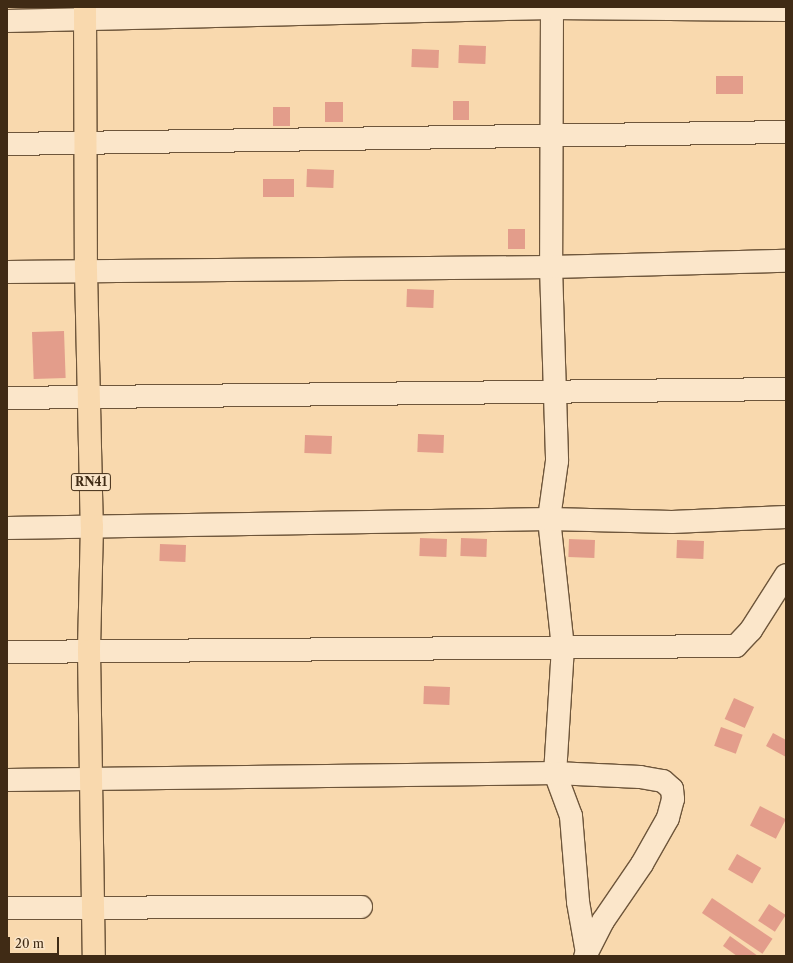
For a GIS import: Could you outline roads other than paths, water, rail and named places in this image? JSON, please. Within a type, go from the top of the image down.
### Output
[{"type":"main road","name":"RN41","points":[[86,13],[86,271],[92,526],[89,651],[93,778],[92,908],[94,956]]},
{"type":"street","points":[[7,21],[86,13],[552,8],[786,10]]},
{"type":"street","points":[[552,8],[550,137],[551,267],[557,461],[549,519],[563,647],[555,773],[572,816],[578,902],[586,954]]},
{"type":"street","points":[[7,144],[87,141],[550,137],[786,132]]},
{"type":"street","points":[[7,272],[551,267],[786,261]]},
{"type":"street","points":[[7,398],[786,389]]},
{"type":"street","points":[[7,528],[549,519],[672,522],[786,517]]},
{"type":"street","points":[[7,652],[736,646],[751,630],[786,575]]},
{"type":"street","points":[[7,780],[555,773],[640,777],[663,781],[672,789],[673,799],[668,818],[642,864],[603,921],[586,954]]},
{"type":"street","points":[[7,908],[362,907]]}]
